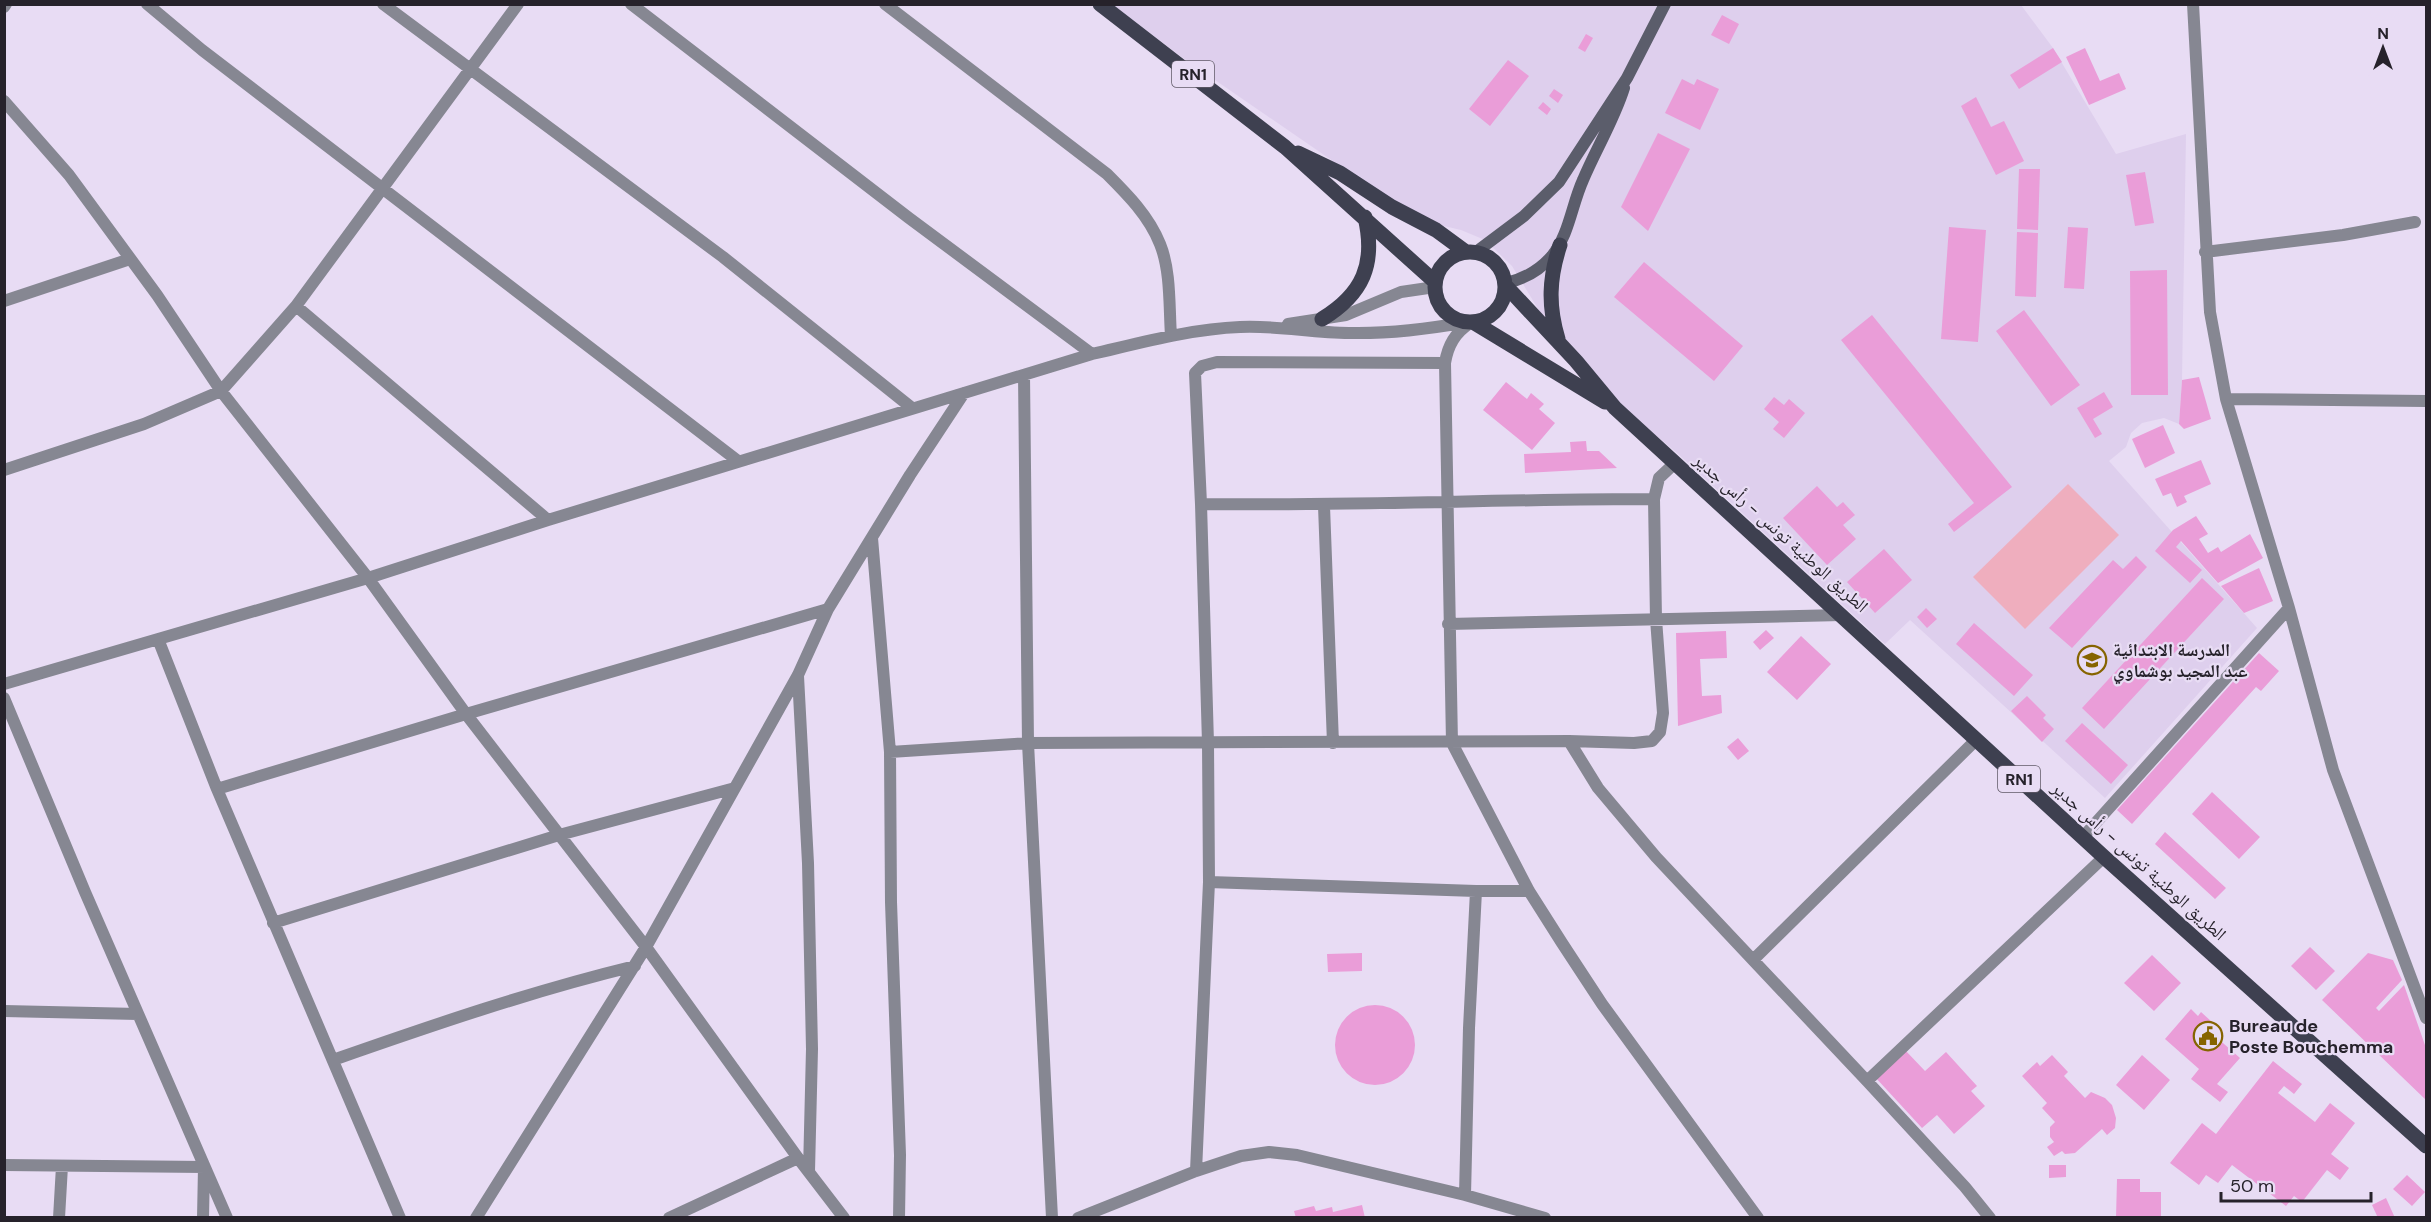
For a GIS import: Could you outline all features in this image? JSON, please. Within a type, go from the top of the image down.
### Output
[{"type":"main road","name":"RN1","points":[[1100,4],[1285,147],[1327,187],[1365,217],[1435,284],[1436,297],[1441,307],[1457,320],[1470,322]]},
{"type":"main road","name":"RN1","points":[[1285,147],[1340,173],[1392,207],[1471,252],[1493,259],[1504,274],[1506,285]]},
{"type":"main road","points":[[1322,320],[1339,309],[1364,277],[1369,257],[1370,237],[1365,217]]},
{"type":"main road","points":[[1560,245],[1552,269],[1550,295],[1552,320],[1560,345]]},
{"type":"main road","points":[[1435,284],[1438,271],[1445,261],[1455,255],[1471,252]]},
{"type":"main road","points":[[1470,322],[1493,314],[1500,306],[1506,285]]},
{"type":"main road","name":"الطريق الوطنية تونس - رأس جدير","points":[[1506,285],[1576,361],[1615,408],[2104,857],[2427,1146]]},
{"type":"main road","name":"الطريق الوطنية تونس - رأس جدير","points":[[1470,322],[1615,408]]},
{"type":"street","points":[[147,4],[202,50],[383,190],[738,461]]},
{"type":"street","points":[[383,4],[470,71],[723,257],[912,408]]},
{"type":"street","points":[[4,470],[144,424],[221,391],[296,306],[518,4]]},
{"type":"street","points":[[631,4],[899,212],[1092,354]]},
{"type":"street","points":[[885,4],[1107,174],[1131,198],[1161,244],[1171,336]]},
{"type":"street","points":[[1471,252],[1524,216],[1559,182],[1627,78],[1665,4]]},
{"type":"street","points":[[2193,4],[2210,312],[2226,399],[2289,608],[2333,770],[2427,1018]]},
{"type":"street","points":[[1506,285],[1531,274],[1542,266],[1560,245],[1582,180],[1617,109],[1627,78]]},
{"type":"street","points":[[4,101],[69,175],[221,391],[368,578],[466,714],[646,947],[844,1218]]},
{"type":"street","points":[[2205,252],[2343,235],[2415,222]]},
{"type":"street","points":[[4,301],[130,259]]},
{"type":"street","points":[[4,684],[368,578],[738,461],[1092,354],[1171,336],[1228,328],[1272,327],[1322,320],[1346,315],[1401,292],[1435,284]]},
{"type":"street","points":[[296,306],[548,520]]},
{"type":"street","points":[[1272,327],[1311,332],[1389,333],[1470,322]]},
{"type":"street","points":[[1470,322],[1452,339],[1445,363],[1448,624],[1452,743],[1529,891],[1602,1004],[1758,1218]]},
{"type":"street","points":[[1196,1171],[1209,882],[1208,743],[1201,504],[1193,380],[1195,373],[1202,366],[1217,362],[1445,363]]},
{"type":"street","points":[[1024,375],[1028,743],[1052,1218]]},
{"type":"street","points":[[476,1218],[646,947],[798,675],[828,609],[910,475],[964,393]]},
{"type":"street","points":[[2226,399],[2427,402]]},
{"type":"street","points":[[890,752],[1028,743],[1569,741],[1634,743],[1652,741],[1660,732],[1663,713],[1656,619],[1654,499],[1659,478],[1675,463]]},
{"type":"street","points":[[1201,504],[1324,506],[1654,499]]},
{"type":"street","points":[[1324,506],[1333,743]]},
{"type":"street","points":[[872,538],[890,752],[891,903],[900,1155],[899,1218]]},
{"type":"street","points":[[2084,837],[2289,608]]},
{"type":"street","points":[[217,789],[828,609]]},
{"type":"street","points":[[1448,624],[1842,615]]},
{"type":"street","points":[[158,639],[273,923],[400,1218]]},
{"type":"street","points":[[798,675],[808,863],[812,1049],[809,1171]]},
{"type":"street","points":[[4,698],[84,892],[227,1218]]},
{"type":"street","points":[[1754,959],[1976,740]]},
{"type":"street","points":[[1569,741],[1598,788],[1641,840],[1965,1187],[1990,1218]]},
{"type":"street","points":[[273,923],[559,835],[735,789]]},
{"type":"street","points":[[1867,1081],[2104,857]]},
{"type":"street","points":[[1209,882],[1529,891]]},
{"type":"street","points":[[1465,1195],[1469,1028],[1476,891]]},
{"type":"street","points":[[333,1060],[484,1007],[568,982],[634,966]]},
{"type":"street","points":[[4,1011],[138,1014]]},
{"type":"street","points":[[1078,1218],[1196,1171],[1241,1156],[1269,1152],[1297,1155],[1465,1195],[1545,1218]]},
{"type":"street","points":[[669,1218],[798,1158]]},
{"type":"street","points":[[4,1165],[204,1167]]},
{"type":"street","points":[[59,1218],[63,1166]]},
{"type":"street","points":[[202,1218],[204,1167]]},
{"type":"shaded area","points":[[1113,5],[2021,5],[2053,48],[2116,154],[2186,134],[2182,380],[2179,424],[2164,418],[2142,423],[2131,433],[2126,447],[2109,461],[2257,628],[2105,798],[1910,620],[1885,644],[1677,453],[1621,406],[1546,322],[1512,266],[1485,240],[1461,230],[1431,223],[1404,210],[1183,58]]},
{"type":"shaded area","points":[[2068,484],[2119,535],[2025,629],[1973,577]]},
{"type":"building","points":[[1722,15],[1739,24],[1729,44],[1711,35]]},
{"type":"building","points":[[1586,34],[1593,38],[1585,52],[1578,48]]},
{"type":"building","points":[[2053,48],[2062,62],[2019,89],[2010,75]]},
{"type":"building","points":[[2085,48],[2100,81],[2119,73],[2126,89],[2089,105],[2066,57]]},
{"type":"building","points":[[1508,60],[1529,76],[1490,126],[1469,109]]},
{"type":"building","points":[[1682,79],[1694,85],[1697,79],[1719,89],[1700,130],[1665,113]]},
{"type":"building","points":[[1554,89],[1563,95],[1558,103],[1549,96]]},
{"type":"building","points":[[1976,97],[1991,127],[2004,121],[2024,161],[1996,175],[1961,106]]},
{"type":"building","points":[[1543,102],[1551,109],[1547,115],[1538,108]]},
{"type":"building","points":[[1658,133],[1690,149],[1648,231],[1621,207]]},
{"type":"building","points":[[2019,169],[2040,169],[2038,230],[2017,229]]},
{"type":"building","points":[[2145,172],[2154,223],[2135,226],[2126,175]]},
{"type":"building","points":[[1949,227],[1986,230],[1978,342],[1941,339]]},
{"type":"building","points":[[2068,227],[2088,228],[2084,289],[2064,288]]},
{"type":"building","points":[[2017,232],[2038,233],[2036,297],[2015,296]]},
{"type":"building","points":[[1644,262],[1743,346],[1714,381],[1614,297]]},
{"type":"building","points":[[2167,270],[2168,395],[2131,395],[2130,271]]},
{"type":"building","points":[[2024,310],[2080,385],[2051,406],[1996,331]]},
{"type":"building","points":[[1872,315],[2012,487],[1954,532],[1948,524],[1974,503],[1841,340]]},
{"type":"building","points":[[2199,377],[2211,419],[2184,429],[2179,424],[2182,380]]},
{"type":"building","points":[[1506,382],[1527,399],[1531,393],[1544,404],[1539,409],[1555,423],[1532,450],[1483,410]]},
{"type":"building","points":[[2104,392],[2113,407],[2093,419],[2102,434],[2095,438],[2077,408]]},
{"type":"building","points":[[1774,397],[1784,405],[1789,399],[1805,413],[1784,438],[1773,429],[1779,422],[1764,409]]},
{"type":"building","points":[[2163,425],[2175,453],[2145,468],[2132,439]]},
{"type":"building","points":[[1586,441],[1587,451],[1599,451],[1617,468],[1525,473],[1524,454],[1571,452],[1570,442]]},
{"type":"building","points":[[2201,460],[2211,484],[2184,496],[2187,502],[2177,507],[2171,493],[2163,496],[2155,479]]},
{"type":"building","points":[[1817,486],[1837,507],[1843,502],[1855,515],[1843,525],[1856,539],[1827,565],[1783,518]]},
{"type":"building","points":[[2196,516],[2208,534],[2199,539],[2208,553],[2218,547],[2221,552],[2250,534],[2263,558],[2218,583],[2181,541],[2176,547],[2202,570],[2190,583],[2155,551],[2173,530]]},
{"type":"building","points":[[1884,549],[1912,580],[1875,613],[1847,582]]},
{"type":"building","points":[[2136,556],[2147,567],[2072,648],[2049,628],[2113,560],[2123,569]]},
{"type":"building","points":[[2259,568],[2273,601],[2244,613],[2221,586]]},
{"type":"building","points":[[2202,578],[2224,599],[2104,729],[2082,708]]},
{"type":"building","points":[[1926,608],[1937,619],[1927,628],[1917,617]]},
{"type":"building","points":[[1974,623],[2033,675],[2014,696],[1956,644]]},
{"type":"building","points":[[1766,630],[1774,638],[1760,650],[1753,642]]},
{"type":"building","points":[[1726,631],[1727,658],[1700,659],[1702,696],[1721,695],[1722,713],[1678,726],[1676,633]]},
{"type":"building","points":[[1801,636],[1831,664],[1797,700],[1767,672]]},
{"type":"building","points":[[2259,653],[2279,671],[2261,691],[2256,687],[2132,824],[2117,810]]},
{"type":"building","points":[[2027,696],[2046,715],[2043,718],[2054,729],[2042,742],[2011,711]]},
{"type":"building","points":[[2082,723],[2128,765],[2111,784],[2065,741]]},
{"type":"building","points":[[1738,738],[1749,751],[1738,760],[1727,747]]},
{"type":"building","points":[[2212,792],[2260,837],[2239,859],[2192,814]]},
{"type":"building","points":[[2165,832],[2226,888],[2215,899],[2155,844]]},
{"type":"building","points":[[2310,947],[2335,971],[2316,990],[2291,966]]},
{"type":"building","points":[[1362,953],[1362,971],[1328,972],[1327,954]]},
{"type":"building","points":[[2368,953],[2393,960],[2402,980],[2376,1008],[2379,1011],[2404,985],[2426,1048],[2426,1100],[2322,1000]]},
{"type":"building","points":[[2152,955],[2181,983],[2154,1011],[2124,983]]},
{"type":"building","points":[[1367,1005],[1383,1005],[1404,1016],[1415,1037],[1415,1053],[1404,1074],[1383,1085],[1367,1085],[1353,1079],[1341,1067],[1335,1053],[1335,1037],[1341,1023],[1353,1011]]},
{"type":"building","points":[[2191,1009],[2198,1016],[2201,1012],[2212,1022],[2210,1025],[2218,1032],[2215,1036],[2240,1058],[2217,1084],[2228,1092],[2220,1102],[2191,1079],[2199,1069],[2165,1039]]},
{"type":"building","points":[[1905,1050],[1925,1071],[1946,1052],[1977,1086],[1971,1091],[1985,1106],[1954,1134],[1937,1115],[1922,1128],[1875,1077]]},
{"type":"building","points":[[2052,1055],[2068,1072],[2064,1076],[2085,1098],[2091,1092],[2105,1098],[2112,1105],[2116,1118],[2115,1128],[2107,1135],[2102,1129],[2075,1153],[2065,1154],[2062,1151],[2054,1156],[2047,1147],[2054,1142],[2050,1137],[2050,1127],[2055,1122],[2042,1108],[2047,1103],[2022,1076],[2037,1062],[2040,1066]]},
{"type":"building","points":[[2142,1055],[2170,1080],[2144,1110],[2116,1085]]},
{"type":"building","points":[[2273,1061],[2302,1084],[2294,1094],[2284,1086],[2278,1093],[2315,1122],[2330,1103],[2355,1123],[2331,1154],[2349,1168],[2340,1180],[2327,1170],[2302,1202],[2294,1196],[2286,1206],[2232,1165],[2218,1183],[2206,1175],[2199,1185],[2170,1163],[2202,1123],[2216,1134]]},
{"type":"building","points":[[2049,1165],[2066,1165],[2066,1177],[2049,1178]]},
{"type":"building","points":[[2407,1175],[2425,1192],[2412,1206],[2393,1189]]},
{"type":"building","points":[[2117,1179],[2140,1179],[2140,1192],[2161,1192],[2161,1218],[2116,1218]]},
{"type":"building","points":[[2386,1198],[2395,1218],[2378,1218],[2372,1205]]},
{"type":"building","points":[[1362,1205],[1365,1218],[1296,1218],[1294,1211],[1314,1206],[1316,1211],[1332,1207],[1333,1212]]},
{"type":"place","name":"المدرسة الابتدائية عبد المجيد بوشماوي","points":[[2092,660]]},
{"type":"place","name":"Bureau de Poste Bouchemma","points":[[2208,1036]]}]
